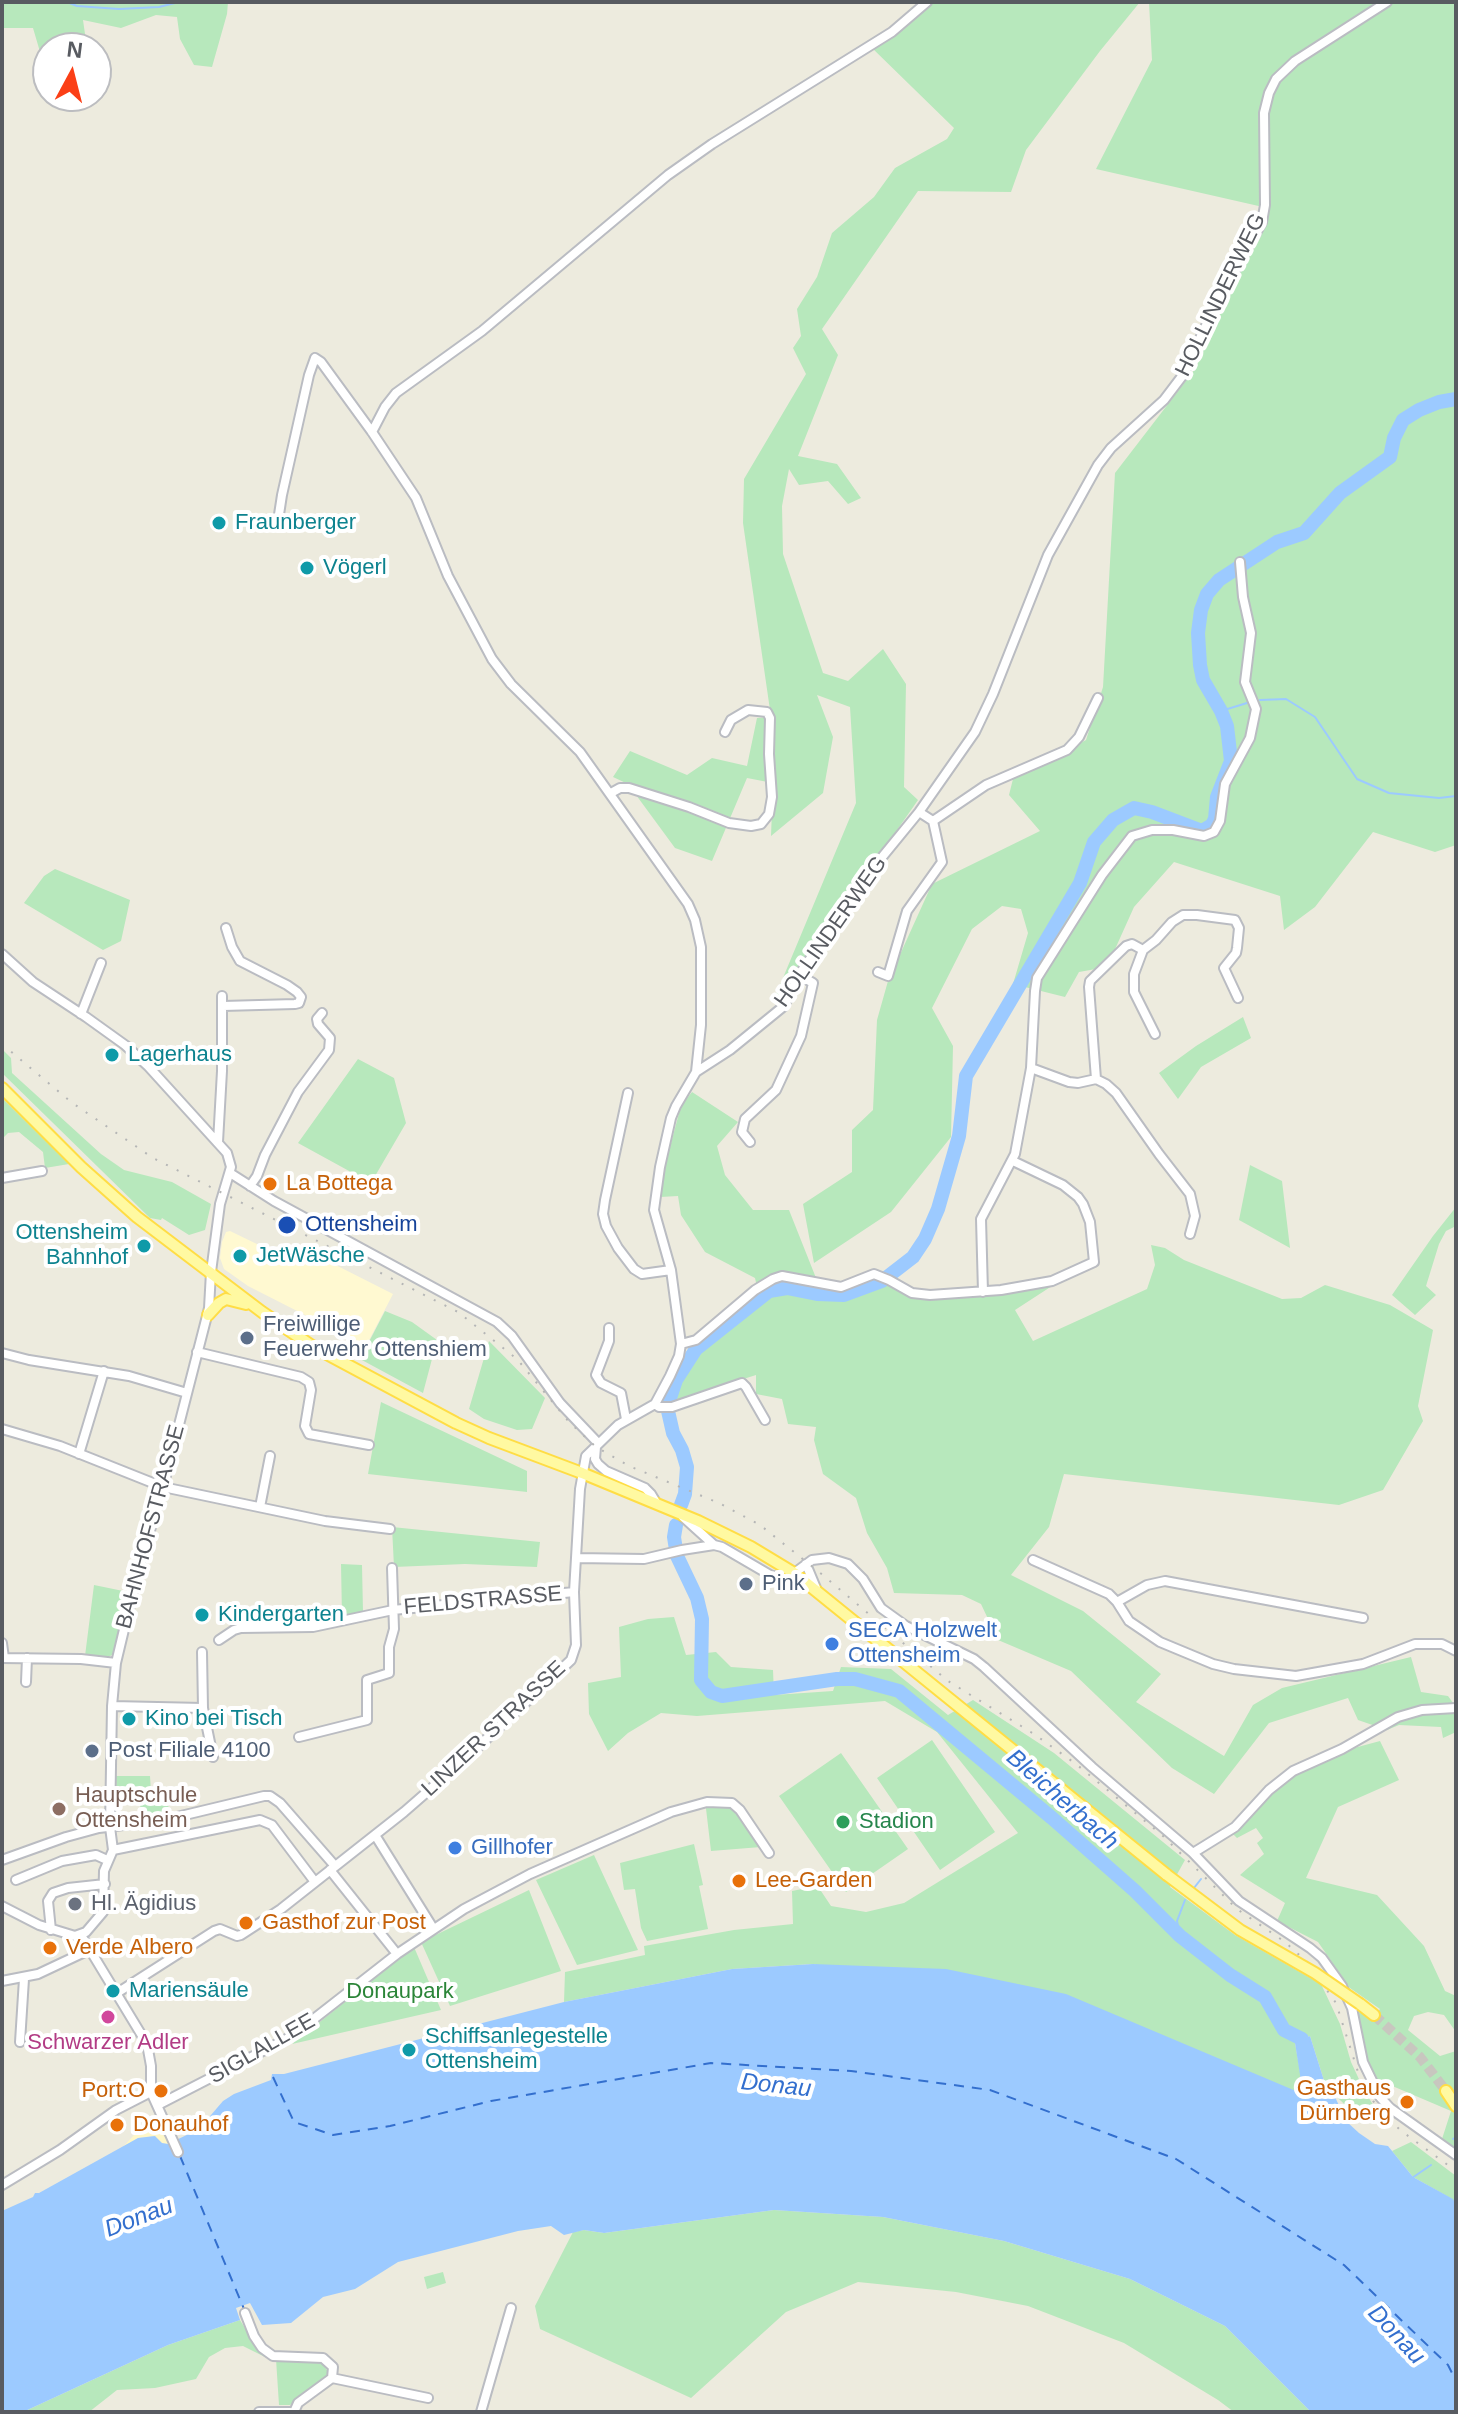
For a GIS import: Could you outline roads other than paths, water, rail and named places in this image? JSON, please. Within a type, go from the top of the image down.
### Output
[{"type":"main road","points":[[2,1088],[118,1201],[262,1312],[312,1346],[456,1423],[680,1514],[743,1543],[794,1573],[1167,1875],[1240,1930],[1315,1973],[1374,2015]]},
{"type":"main road","points":[[208,1315],[226,1299],[241,1301],[262,1312]]},
{"type":"main road","points":[[1446,2091],[1454,2104]]},
{"type":"street","points":[[372,432],[396,393],[482,331],[668,175],[712,144],[892,32],[927,2]]},
{"type":"street","name":"HOLLINDERWEG","points":[[696,1072],[730,1050],[784,1006],[799,975],[858,889],[919,812],[980,722],[1048,555],[1091,478],[1111,448],[1164,400],[1183,375],[1217,302],[1257,232],[1265,205],[1264,113],[1276,79],[1295,61],[1387,2]]},
{"type":"street","points":[[278,521],[315,358],[372,432],[416,498],[458,599],[492,659],[526,699],[570,741],[611,793],[688,904],[695,920],[701,947],[701,1025],[696,1072],[671,1118],[656,1188],[656,1219],[671,1270],[681,1344],[679,1356],[655,1404],[626,1419],[588,1452],[582,1473]]},
{"type":"street","points":[[983,1292],[981,1219],[1013,1161],[1031,1068],[1035,991],[1041,971],[1088,896],[1136,833],[1163,829],[1204,836],[1214,832],[1220,821],[1225,784],[1250,738],[1256,709],[1245,682],[1251,633],[1243,597],[1241,566]]},
{"type":"street","points":[[933,821],[986,785],[1067,750],[1079,737],[1098,698]]},
{"type":"street","points":[[611,793],[620,788],[629,788],[729,823],[746,826],[761,824],[769,814],[772,797],[769,715],[756,710],[742,712],[731,720],[725,732]]},
{"type":"street","points":[[878,972],[888,976],[907,911],[942,862],[933,821],[919,812]]},
{"type":"street","points":[[1155,1034],[1134,992],[1134,974],[1143,950],[1183,915],[1235,920],[1239,928],[1237,948],[1226,964],[1225,972],[1238,998]]},
{"type":"street","points":[[218,1142],[223,1001],[295,1004],[301,997],[287,985],[240,961],[226,928]]},
{"type":"street","points":[[1096,1079],[1090,981],[1126,946],[1132,944],[1143,950]]},
{"type":"street","points":[[2,954],[33,982],[125,1045],[148,1066],[227,1153],[230,1173],[497,1322],[512,1336],[560,1403],[597,1445],[595,1459],[582,1473]]},
{"type":"street","points":[[81,1014],[101,963]]},
{"type":"street","points":[[750,1142],[742,1132],[745,1119],[776,1090],[801,1036],[813,983],[799,975]]},
{"type":"street","points":[[250,1186],[298,1092],[329,1050],[330,1038],[317,1019],[322,1013]]},
{"type":"street","points":[[1031,1068],[1069,1082],[1096,1079],[1116,1093],[1190,1194],[1195,1216],[1190,1234]]},
{"type":"street","points":[[628,1093],[603,1214],[618,1248],[634,1269],[642,1274],[671,1270]]},
{"type":"street","points":[[681,1344],[696,1340],[755,1290],[773,1279],[790,1276],[841,1287],[881,1277],[921,1295],[983,1292],[1052,1281],[1094,1262],[1090,1222],[1078,1197],[1053,1179],[1013,1161]]},
{"type":"street","points":[[2,1178],[42,1171]]},
{"type":"street","name":"BAHNHOFSTRASSE","points":[[113,1850],[110,1827],[112,1706],[116,1663],[208,1315],[220,1204],[230,1173]]},
{"type":"street","points":[[609,1328],[609,1341],[596,1375],[601,1383],[616,1389],[622,1396],[626,1419]]},
{"type":"street","points":[[197,1352],[301,1377],[309,1382],[311,1390],[305,1426],[309,1434],[369,1445]]},
{"type":"street","points":[[2,1353],[151,1381],[187,1393]]},
{"type":"street","points":[[79,1454],[104,1371]]},
{"type":"street","points":[[655,1404],[672,1407],[742,1383],[765,1420]]},
{"type":"street","points":[[2,1429],[60,1446],[163,1487],[325,1521],[390,1529]]},
{"type":"street","points":[[260,1507],[270,1456]]},
{"type":"street","points":[[595,1459],[606,1471],[645,1488],[657,1504]]},
{"type":"street","name":"LINZER STRASSE","points":[[117,1993],[217,1929],[237,1936],[246,1934],[375,1835],[466,1758],[571,1660],[576,1637],[574,1592],[582,1473]]},
{"type":"street","points":[[680,1514],[714,1545]]},
{"type":"street","points":[[576,1558],[631,1560],[714,1545],[778,1579],[785,1580],[818,1558],[841,1560],[853,1568],[881,1608],[906,1626],[974,1659],[1092,1767],[1193,1853],[1239,1901],[1310,1948],[1328,1965],[1352,2008],[1363,2062],[1380,2097],[1390,2108],[1455,2155]]},
{"type":"street","points":[[1033,1560],[1099,1589],[1117,1602],[1129,1621],[1160,1642],[1213,1664],[1255,1673],[1296,1676],[1378,1660],[1415,1644],[1442,1644],[1456,1651]]},
{"type":"street","points":[[806,1564],[818,1591]]},
{"type":"street","name":"FELDSTRASSE","points":[[392,1568],[393,1610]]},
{"type":"street","points":[[1117,1602],[1147,1585],[1165,1581],[1363,1618]]},
{"type":"street","name":"FELDSTRASSE","points":[[219,1640],[241,1628],[313,1627],[393,1610],[574,1592]]},
{"type":"street","points":[[299,1737],[367,1720],[367,1680],[389,1673],[393,1610]]},
{"type":"street","points":[[2,1643],[3,1658],[81,1659],[116,1663]]},
{"type":"street","points":[[202,1652],[203,1708],[213,1757]]},
{"type":"street","points":[[26,1682],[27,1658]]},
{"type":"street","points":[[112,1706],[203,1708]]},
{"type":"street","points":[[1193,1853],[1235,1827],[1269,1790],[1293,1771],[1342,1749],[1398,1717],[1422,1710],[1456,1708]]},
{"type":"street","points":[[2,1860],[66,1837],[164,1820],[270,1796],[280,1803],[397,1954]]},
{"type":"street","name":"SIGLALLEE","points":[[158,2105],[292,2036],[433,1928],[530,1874],[671,1812],[721,1801],[736,1806],[769,1853]]},
{"type":"street","points":[[2,1906],[51,1930],[81,1935],[103,1912],[104,1871],[113,1850],[260,1820],[272,1825],[315,1882]]},
{"type":"street","points":[[375,1835],[433,1928]]},
{"type":"street","points":[[16,1880],[62,1861],[96,1855],[107,1860]]},
{"type":"street","points":[[51,1930],[48,1901],[53,1893],[105,1884]]},
{"type":"street","points":[[81,1935],[149,2049],[151,2092],[178,2152]]},
{"type":"street","points":[[2,1981],[24,1979],[53,1969],[89,1950]]},
{"type":"street","points":[[20,2042],[24,1979]]},
{"type":"street","points":[[2,2185],[60,2150],[116,2110],[151,2092]]},
{"type":"street","points":[[481,2412],[511,2308]]},
{"type":"street","points":[[245,2313],[258,2342],[273,2356],[323,2358],[333,2367],[332,2378]]},
{"type":"street","points":[[259,2412],[292,2412],[298,2403],[332,2378],[428,2398]]},
{"type":"water","name":"Donau","points":[[813,1964],[946,1969],[1066,1994],[1303,2094],[1295,2043],[1310,2036],[1326,2087],[1336,2099],[1346,2121],[1375,2144],[1388,2146],[1413,2177],[1453,2199],[1456,2205],[1456,2412],[1311,2412],[1225,2326],[1130,2279],[1004,2241],[883,2217],[774,2210],[604,2233],[584,2230],[564,2235],[551,2226],[518,2231],[398,2262],[355,2289],[323,2297],[291,2323],[262,2325],[250,2303],[236,2308],[240,2320],[168,2345],[23,2412],[2,2412],[2,2211],[138,2138],[155,2136],[168,2144],[199,2129],[223,2101],[271,2080],[272,2074],[284,2074],[564,2002],[732,1969]]},
{"type":"waterway","points":[[67,2],[77,6],[119,9],[159,7],[179,2]]},
{"type":"waterway","points":[[668,1404],[676,1380],[696,1349],[769,1291],[787,1288],[844,1295],[882,1281],[913,1257],[938,1209],[959,1136],[966,1076],[1080,883],[1094,842],[1113,820],[1134,808],[1202,831],[1215,819],[1217,797],[1231,761],[1227,726],[1203,680],[1200,665],[1198,633],[1207,594],[1219,580],[1277,542],[1304,533],[1340,493],[1390,457],[1394,438],[1403,420],[1439,402],[1456,399]]},
{"type":"waterway","points":[[1260,700],[1286,699],[1315,717],[1357,779],[1389,793],[1439,798],[1456,796]]},
{"type":"waterway","points":[[1221,711],[1247,703]]},
{"type":"waterway","name":"Bleicherbach","points":[[668,1411],[687,1467],[681,1505]]},
{"type":"waterway","name":"Bleicherbach","points":[[676,1525],[677,1556],[697,1598],[702,1619],[701,1680],[711,1692],[722,1696],[837,1679],[855,1679],[899,1691],[1052,1818],[1135,1891],[1180,1936],[1230,1975],[1265,1997],[1284,2030],[1302,2039],[1306,2057]]},
{"type":"waterway","points":[[1194,1888],[1201,1879]]},
{"type":"waterway","points":[[1180,1936],[1177,1921],[1185,1900]]},
{"type":"waterway","points":[[1412,2178],[1431,2165]]},
{"type":"tunnel","points":[[1374,2015],[1420,2057],[1446,2091]]},
{"type":"railway","points":[[2,1044],[71,1102],[153,1158],[458,1312],[517,1359],[569,1422],[596,1447],[629,1466],[719,1503],[760,1525],[948,1681],[1076,1764],[1163,1836],[1237,1909],[1285,1942],[1307,1962],[1336,2003],[1358,2072],[1373,2101],[1400,2130],[1456,2171]]},
{"type":"place","name":"Fraunberger","points":[[219,523]]},
{"type":"place","name":"Vögerl","points":[[307,568]]},
{"type":"place","name":"Lagerhaus","points":[[112,1055]]},
{"type":"place","name":"La Bottega","points":[[270,1184]]},
{"type":"place","name":"Ottensheim","points":[[287,1225]]},
{"type":"place","name":"Ottensheim Bahnhof","points":[[144,1246]]},
{"type":"place","name":"JetWäsche","points":[[240,1256]]},
{"type":"place","name":"Freiwillige Feuerwehr Ottenshiem","points":[[247,1338]]},
{"type":"place","name":"Pink","points":[[746,1584]]},
{"type":"place","name":"Kindergarten","points":[[202,1615]]},
{"type":"place","name":"SECA Holzwelt Ottensheim","points":[[832,1644]]},
{"type":"place","name":"Kino bei Tisch","points":[[129,1719]]},
{"type":"place","name":"Post Filiale 4100","points":[[92,1751]]},
{"type":"place","name":"Hauptschule Ottensheim","points":[[59,1809]]},
{"type":"place","name":"Stadion","points":[[843,1822]]},
{"type":"place","name":"Gillhofer","points":[[455,1848]]},
{"type":"place","name":"Lee-Garden","points":[[739,1881]]},
{"type":"place","name":"Hl. Ägidius","points":[[75,1904]]},
{"type":"place","name":"Gasthof zur Post","points":[[246,1923]]},
{"type":"place","name":"Verde Albero","points":[[50,1948]]},
{"type":"place","name":"Mariensäule","points":[[113,1991]]},
{"type":"place","name":"Schwarzer Adler","points":[[108,2017]]},
{"type":"place","name":"Schiffsanlegestelle Ottensheim","points":[[409,2050]]},
{"type":"place","name":"Port:O","points":[[161,2091]]},
{"type":"place","name":"Gasthaus Dürnberg","points":[[1407,2102]]},
{"type":"place","name":"Donauhof","points":[[117,2125]]},
{"type":"park label","name":"Donaupark","points":[[400,1992]]}]
